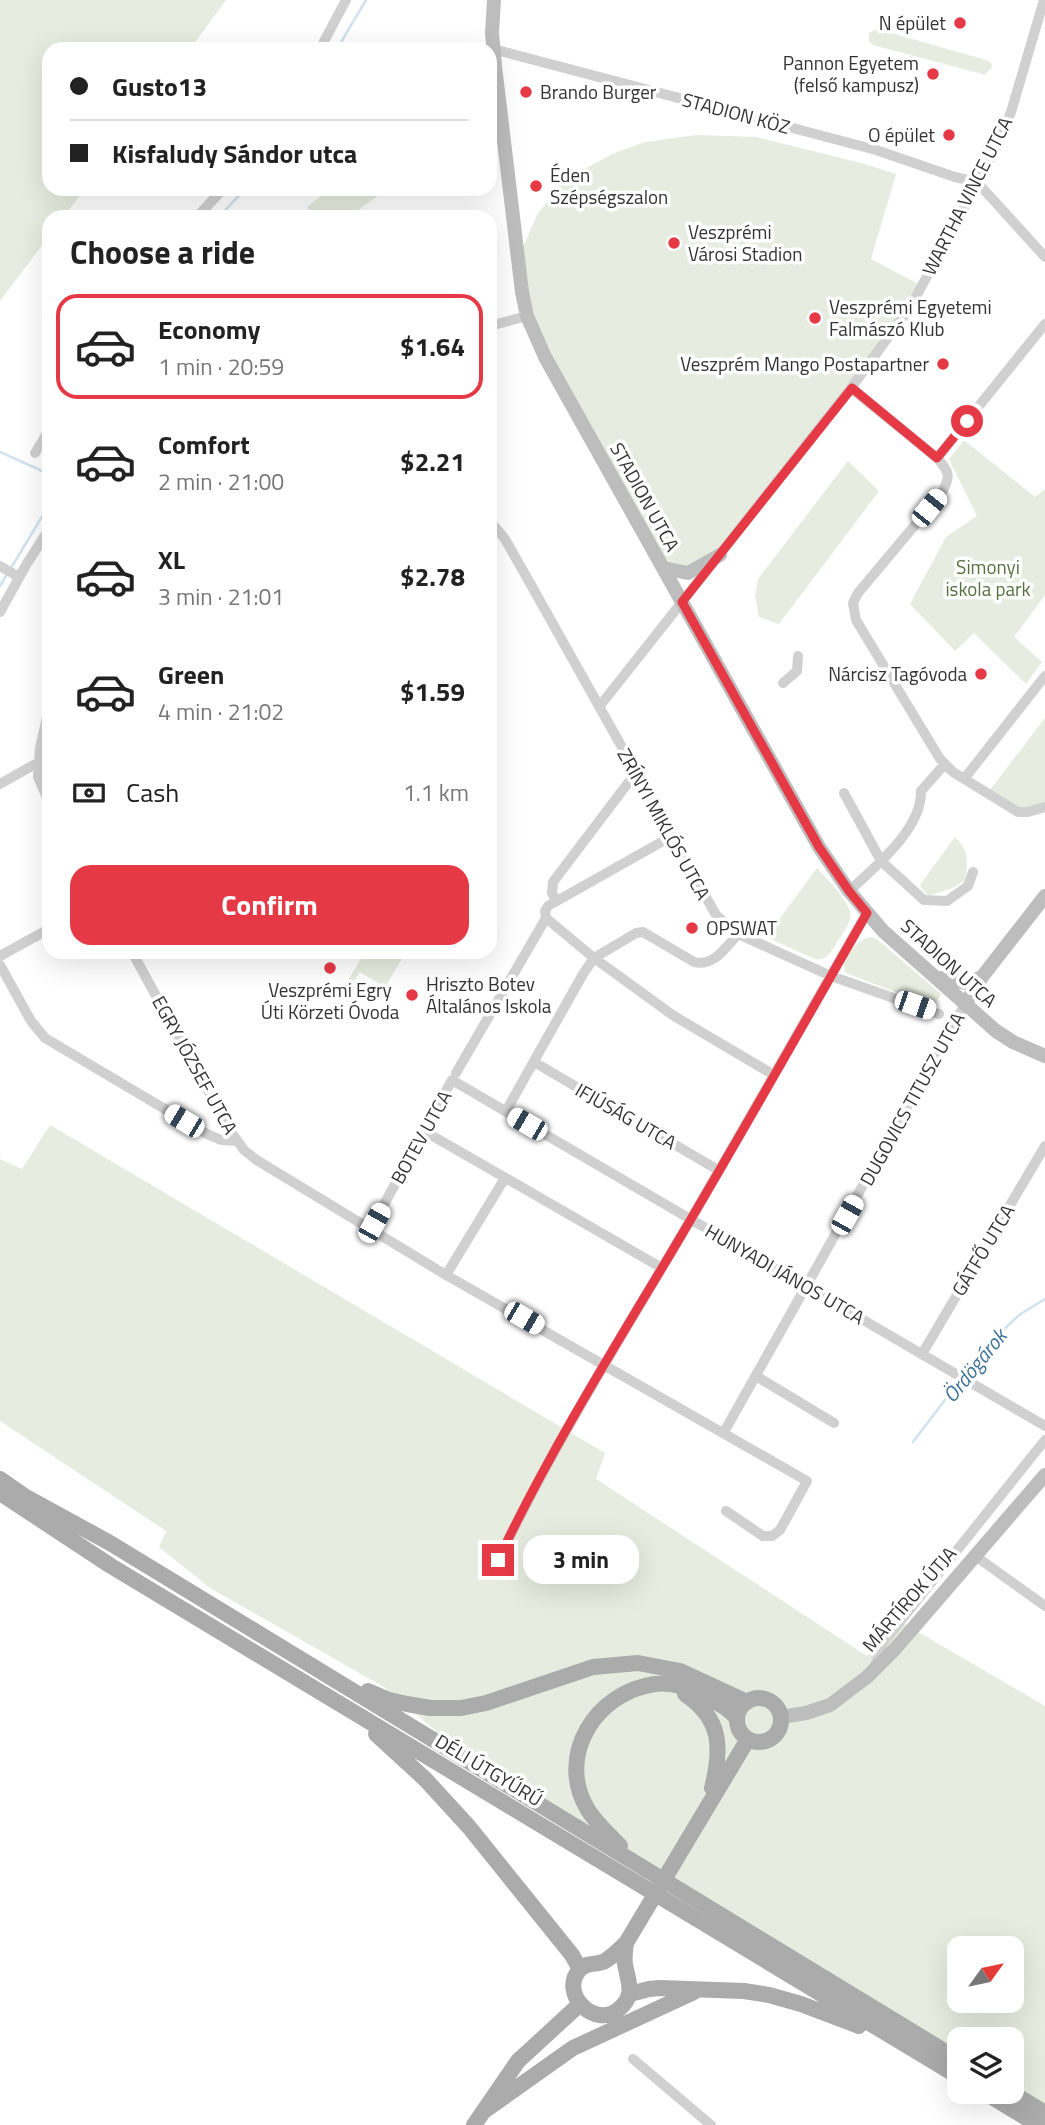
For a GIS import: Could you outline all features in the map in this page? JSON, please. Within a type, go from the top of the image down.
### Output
[{"type":"main road","name":"DÉLI ÚTGYŰRŰ","points":[[0,1479],[26,1497],[110,1543],[947,2053]]},
{"type":"main road","name":"DÉLI ÚTGYŰRŰ","points":[[0,1493],[111,1566],[947,2070]]},
{"type":"main road","points":[[327,1675],[389,1700],[430,1708],[461,1708],[486,1703],[593,1667],[638,1663],[680,1671],[747,1702]]},
{"type":"main road","points":[[645,1869],[602,1829],[586,1808],[577,1778],[577,1757],[584,1732],[615,1700],[656,1684],[699,1693],[731,1712],[737,1719]]},
{"type":"main road","points":[[668,1685],[702,1707],[715,1729],[719,1744],[718,1763],[708,1804]]},
{"type":"main road","points":[[753,1699],[765,1699],[776,1706],[781,1717],[780,1729],[772,1739],[760,1743],[748,1739],[740,1731],[737,1719],[738,1712],[753,1699]]},
{"type":"main road","points":[[349,1710],[426,1780],[469,1827],[572,1955],[580,1969]]},
{"type":"main road","points":[[626,1943],[625,1963],[631,1982],[628,2000],[618,2011],[610,2014],[587,2011],[574,1991],[574,1983],[580,1969],[603,1962],[626,1943],[748,1739]]},
{"type":"main road","points":[[484,2111],[573,2048],[703,1988]]},
{"type":"main road","points":[[630,1994],[649,1989],[703,1988],[769,1995],[801,2004],[897,2040]]},
{"type":"main road","points":[[474,2125],[518,2062],[580,2004]]},
{"type":"main road","points":[[1024,2100],[1045,2113]]},
{"type":"main road","points":[[1003,2104],[1038,2125]]},
{"type":"street","points":[[324,42],[346,0]]},
{"type":"street","name":"STADION UTCA","points":[[493,42],[494,0]]},
{"type":"street","name":"WARTHA VINCE UTCA","points":[[599,707],[852,388],[911,306],[994,152],[1041,25],[1044,0]]},
{"type":"street","name":"STADION KÖZ","points":[[497,50],[876,150],[977,182]]},
{"type":"street","name":"STADION UTCA","points":[[497,83],[527,316],[545,357],[819,847],[867,913],[901,947],[996,1031],[1045,1056]]},
{"type":"street","points":[[977,182],[1045,257]]},
{"type":"street","points":[[204,210],[216,196]]},
{"type":"street","points":[[497,324],[527,316]]},
{"type":"street","points":[[937,458],[1045,324]]},
{"type":"street","points":[[852,388],[937,458],[947,469],[948,483],[858,593],[853,603],[856,620],[945,764],[953,772],[1018,812],[1028,813],[1045,807]]},
{"type":"street","points":[[35,453],[42,442]]},
{"type":"street","name":"ZRÍNYI MIKLÓS UTCA","points":[[497,529],[505,539],[710,907],[724,923],[738,934],[831,976],[939,1014]]},
{"type":"street","points":[[0,612],[15,575],[42,538]]},
{"type":"street","points":[[663,568],[688,573],[720,555]]},
{"type":"street","points":[[0,566],[15,575]]},
{"type":"street","points":[[783,683],[797,671],[798,656]]},
{"type":"street","points":[[964,779],[1045,676]]},
{"type":"street","points":[[42,736],[38,777],[42,786]]},
{"type":"street","points":[[0,784],[39,762]]},
{"type":"street","points":[[849,891],[894,849],[910,825],[921,801],[921,791],[945,764]]},
{"type":"street","name":"BOTEV UTCA","points":[[370,1230],[454,1076],[546,918],[545,911],[556,901],[552,893],[553,882],[628,783]]},
{"type":"street","points":[[844,793],[881,861],[924,900],[947,901],[968,886],[973,872]]},
{"type":"street","points":[[556,901],[671,836]]},
{"type":"street","points":[[965,1004],[982,977],[1045,896]]},
{"type":"street","points":[[498,1560],[531,1493],[603,1363],[662,1268],[867,913]]},
{"type":"street","points":[[546,918],[594,958],[674,1016],[774,1075]]},
{"type":"street","points":[[506,1111],[594,958],[636,933],[643,932],[694,962],[704,964],[715,958],[738,934]]},
{"type":"street","points":[[0,956],[42,933]]},
{"type":"street","name":"EGRY JÓZSEF UTCA","points":[[136,959],[237,1141]]},
{"type":"street","points":[[0,965],[37,1031],[46,1038],[207,1134],[222,1140],[237,1141],[255,1159],[370,1230],[807,1480],[780,1530],[772,1536],[763,1536],[726,1511]]},
{"type":"street","points":[[934,975],[967,984],[982,977]]},
{"type":"street","name":"DUGOVICS TITUSZ UTCA","points":[[724,1432],[965,1004]]},
{"type":"street","name":"IFJÚSÁG UTCA","points":[[534,1062],[718,1170]]},
{"type":"street","name":"HUNYADI JÁNOS UTCA","points":[[454,1076],[506,1111],[1045,1426]]},
{"type":"street","points":[[424,1131],[662,1268]]},
{"type":"street","name":"GÁTFŐ UTCA","points":[[922,1354],[1045,1146]]},
{"type":"street","points":[[446,1275],[505,1178]]},
{"type":"street","points":[[756,1376],[834,1423]]},
{"type":"street","points":[[874,1669],[883,1643],[1045,1440]]},
{"type":"street","name":"MÁRTÍROK ÚTJA","points":[[781,1717],[830,1705],[874,1669],[895,1649],[1045,1475]]},
{"type":"street","points":[[974,1555],[1043,1600]]},
{"type":"street","points":[[634,2059],[711,2125]]},
{"type":"green space","points":[[0,0],[226,0],[195,42],[42,42],[42,196],[80,196],[68,210],[42,210],[42,245],[0,301]]},
{"type":"green space","points":[[877,29],[986,60],[992,67],[986,74],[982,74],[873,45],[869,41],[869,33]]},
{"type":"green space","points":[[696,135],[756,137],[896,174],[871,259],[922,286],[720,555],[688,573],[663,568],[545,357],[519,256],[537,215],[563,181],[612,154],[645,142]]},
{"type":"green space","points":[[321,196],[377,196],[358,210],[309,210],[307,207]]},
{"type":"green space","name":"Simonyi iskola park","points":[[964,440],[1035,497],[1045,489],[1045,595],[1014,637],[1042,662],[1026,684],[974,633],[955,651],[910,604],[946,537],[977,516],[949,459]]},
{"type":"green space","points":[[848,461],[879,491],[779,624],[759,617],[755,596],[758,579]]},
{"type":"green space","points":[[1045,718],[1045,803],[1019,808],[990,790]]},
{"type":"green space","points":[[955,837],[963,847],[966,857],[965,880],[953,888],[928,896],[920,885]]},
{"type":"green space","points":[[817,868],[848,907],[850,919],[825,958],[815,959],[766,937]]},
{"type":"green space","points":[[872,937],[941,994],[934,1007],[846,973],[843,964],[851,951],[862,940]]},
{"type":"green space","points":[[361,959],[402,959],[385,987],[360,972],[346,993],[342,990]]},
{"type":"green space","points":[[50,1125],[605,1453],[596,1479],[867,1656],[896,1619],[1045,1706],[1045,2125],[1012,2104],[1024,2104],[1024,2027],[947,2027],[947,2062],[462,1753],[384,1687],[210,1588],[159,1547],[166,1531],[0,1421],[0,1159],[22,1169]]},
{"type":"waterway","points":[[341,42],[366,0]]},
{"type":"waterway","points":[[226,210],[238,196]]},
{"type":"waterway","points":[[0,452],[42,471]]},
{"type":"waterway","points":[[11,568],[42,517]]},
{"type":"waterway","points":[[0,586],[7,574]]},
{"type":"waterway","name":"Ördögárok","points":[[964,1375],[1019,1315],[1045,1299]]},
{"type":"waterway","name":"Ördögárok","points":[[913,1442],[960,1380]]},
{"type":"place","name":"N épület","points":[[960,23]]},
{"type":"place","name":"Pannon Egyetem (felső kampusz)","points":[[933,74]]},
{"type":"place","name":"Brando Burger","points":[[526,92]]},
{"type":"place","name":"O épület","points":[[949,135]]},
{"type":"place","name":"Éden Szépségszalon","points":[[536,186]]},
{"type":"place","name":"Veszprémi Városi Stadion","points":[[674,243]]},
{"type":"place","name":"Veszprémi Egyetemi Falmászó Klub","points":[[815,318]]},
{"type":"place","name":"Veszprém Mango Postapartner","points":[[943,364]]},
{"type":"place","name":"Nárcisz Tagóvoda","points":[[981,674]]},
{"type":"place","name":"OPSWAT","points":[[692,928]]},
{"type":"place","name":"Veszprémi Egry Úti Körzeti Óvoda","points":[[330,968]]},
{"type":"place","name":"Hriszto Botev Általános Iskola","points":[[412,995]]},
{"type":"route","points":[[498,1560],[531,1493],[600,1370],[867,913],[819,847],[682,602],[852,388],[937,458],[967,421]]}]
